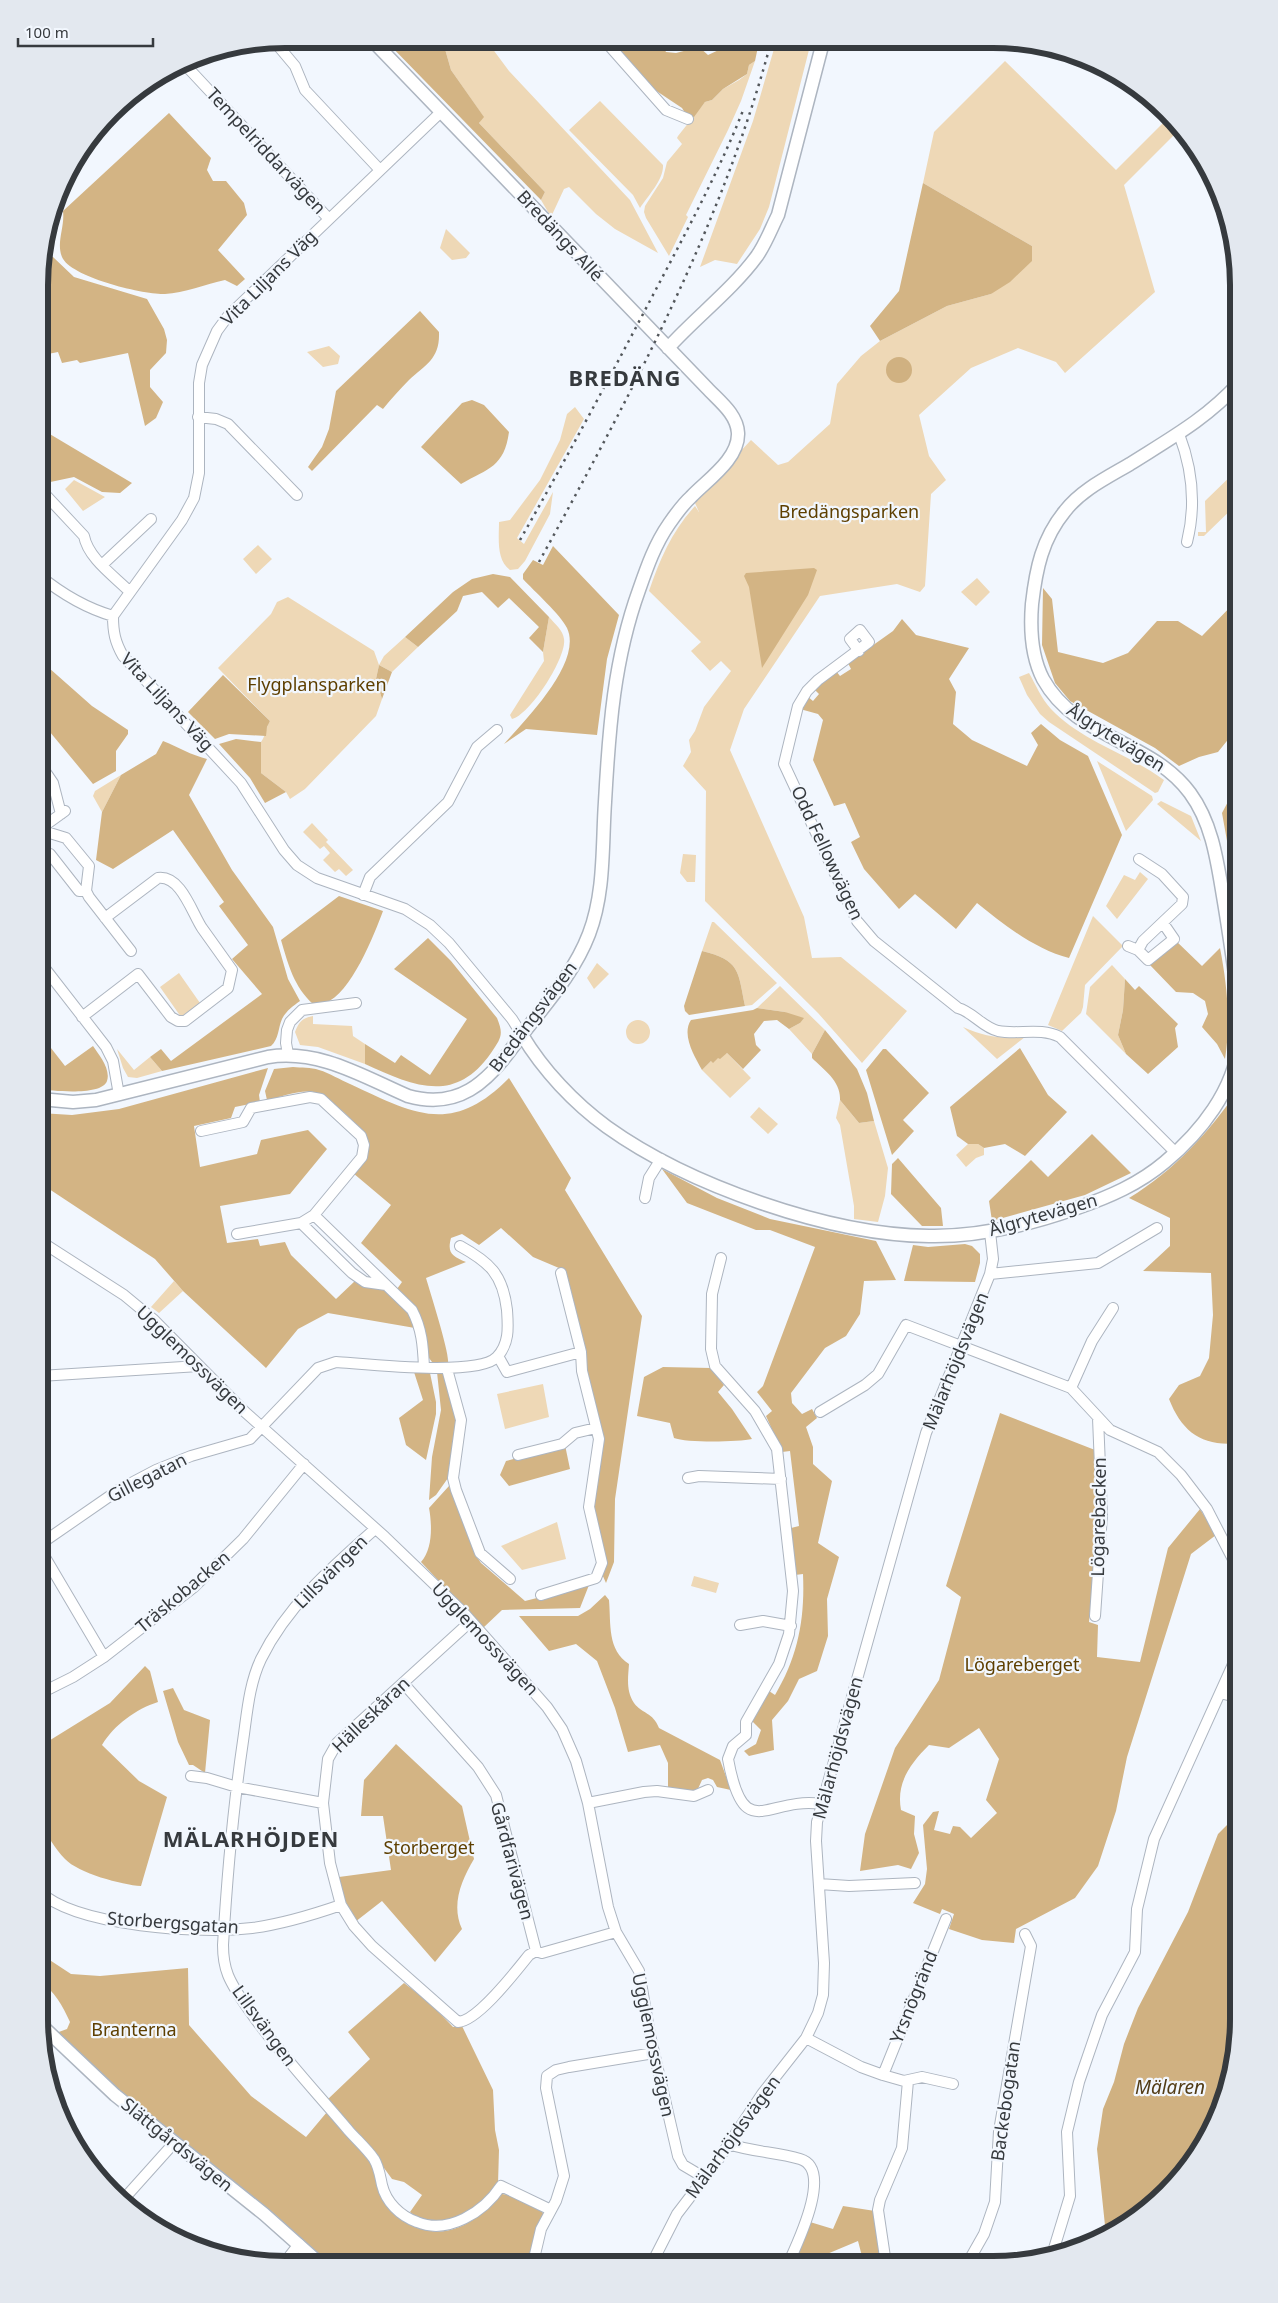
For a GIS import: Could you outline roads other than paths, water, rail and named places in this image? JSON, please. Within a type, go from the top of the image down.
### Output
[{"type":"street","points":[[281,48],[289,56],[305,90],[380,170]]},
{"type":"street","name":"Bredängs Allé","points":[[380,48],[731,414],[736,423],[738,439]]},
{"type":"street","points":[[611,48],[666,110],[688,119]]},
{"type":"street","points":[[668,348],[738,278],[757,256],[767,239],[778,214],[821,48]]},
{"type":"street","name":"Tempelriddarvägen","points":[[189,68],[329,219]]},
{"type":"street","name":"Vita Liljans Väg","points":[[441,112],[228,316],[217,331],[202,364],[198,417],[198,473],[194,498],[182,520],[113,616],[116,644],[123,656],[242,783],[290,858],[316,878],[405,909],[438,932],[512,1020],[522,1035]]},
{"type":"street","name":"Ålgrytevägen","points":[[1230,392],[1210,412],[1179,434],[1090,488],[1066,509],[1051,530],[1042,548],[1036,570],[1031,635],[1038,667],[1058,702],[1088,725],[1138,751],[1170,772],[1191,794],[1202,812],[1216,854],[1230,945]]},
{"type":"street","points":[[198,417],[216,419],[228,424],[297,495]]},
{"type":"street","points":[[1179,434],[1186,451],[1192,482],[1190,528],[1187,542]]},
{"type":"street","name":"Bredängsvägen","points":[[47,1100],[73,1102],[96,1100],[268,1057],[288,1054],[316,1058],[408,1096],[423,1100],[438,1100],[464,1093],[476,1087],[488,1076],[522,1035],[573,966],[594,918],[600,884],[610,720],[616,676],[631,612],[644,574],[668,525],[688,499],[728,460],[738,439]]},
{"type":"street","points":[[47,497],[84,536],[86,545],[130,591]]},
{"type":"street","points":[[103,564],[151,519]]},
{"type":"street","points":[[47,581],[62,593],[100,612],[113,616]]},
{"type":"street","name":"Odd Fellowvägen","points":[[859,650],[818,680],[807,691],[798,706],[784,764],[857,921],[874,942],[958,1008],[965,1010],[988,1028],[1000,1031],[1042,1032],[1060,1038],[1176,1153]]},
{"type":"street","points":[[363,895],[370,877],[448,802],[477,747],[497,730]]},
{"type":"street","points":[[47,774],[53,783],[63,812],[47,825]]},
{"type":"street","points":[[47,788],[53,783]]},
{"type":"street","points":[[47,832],[66,838],[89,866],[86,891],[131,951]]},
{"type":"street","points":[[50,854],[79,891],[86,891]]},
{"type":"street","points":[[1138,950],[1143,941],[1182,904],[1183,898],[1162,874],[1139,859]]},
{"type":"street","points":[[82,1017],[138,974],[171,1017],[178,1021],[185,1021],[228,988],[230,980],[232,970],[200,925],[193,908],[173,882],[165,877],[158,878],[105,918]]},
{"type":"street","points":[[1128,946],[1138,950],[1148,960],[1174,939],[1163,923]]},
{"type":"street","points":[[47,971],[110,1054],[119,1095]]},
{"type":"street","points":[[288,1054],[286,1043],[290,1022],[302,1010],[356,1004]]},
{"type":"street","name":"Ålgrytevägen","points":[[522,1035],[530,1049],[590,1114],[617,1134],[661,1159],[719,1187],[758,1202],[804,1216],[883,1232],[929,1236],[990,1232],[1014,1228],[1103,1199],[1136,1183],[1156,1170],[1176,1153],[1197,1131],[1226,1088],[1230,1078]]},
{"type":"street","points":[[201,1130],[244,1122],[251,1108],[310,1097],[321,1099],[361,1136],[364,1145],[362,1156],[314,1215],[301,1223],[237,1234]]},
{"type":"street","points":[[645,1198],[649,1178],[661,1159]]},
{"type":"street","points":[[314,1215],[412,1310],[419,1323],[423,1339],[424,1367]]},
{"type":"street","points":[[301,1223],[352,1273],[365,1282],[387,1285]]},
{"type":"street","points":[[990,1274],[1098,1263],[1157,1228]]},
{"type":"street","name":"Mälarhöjdsvägen","points":[[656,2256],[677,2214],[705,2178],[754,2105],[806,2038],[818,2012],[824,1985],[816,1841],[817,1822],[926,1432],[990,1274],[993,1259],[990,1232]]},
{"type":"street","name":"Ugglemossvägen","points":[[47,1246],[138,1306],[262,1428],[375,1528],[471,1621],[541,1699],[562,1730],[576,1761],[588,1803],[604,1893],[616,1932],[639,1971],[654,2054],[678,2156],[683,2165],[705,2178]]},
{"type":"street","points":[[460,1246],[484,1259],[496,1273],[502,1288],[508,1329],[505,1344],[498,1356],[507,1372],[581,1352]]},
{"type":"street","points":[[721,1258],[712,1294],[711,1349],[715,1366],[756,1411],[777,1449],[793,1591],[791,1626],[779,1664],[746,1722],[746,1736],[733,1746],[728,1759],[740,1802],[746,1808],[760,1811],[811,1803],[821,1804]]},
{"type":"street","points":[[541,1595],[596,1578],[602,1563],[589,1507],[599,1439],[582,1371],[581,1352],[561,1273]]},
{"type":"street","points":[[1071,1388],[1092,1341],[1113,1308]]},
{"type":"street","points":[[820,1412],[865,1385],[878,1374],[906,1325],[1071,1388],[1098,1418],[1116,1434],[1158,1452],[1174,1466],[1207,1509],[1230,1553]]},
{"type":"street","name":"Gillegatan","points":[[47,1540],[120,1489],[150,1473],[191,1456],[250,1439],[312,1374],[328,1364],[336,1362],[447,1369],[489,1363],[498,1356]]},
{"type":"street","points":[[47,1376],[199,1366]]},
{"type":"street","points":[[447,1369],[461,1420],[453,1478],[456,1490],[480,1553],[510,1579]]},
{"type":"street","name":"Lögarebacken","points":[[1095,1616],[1102,1515],[1098,1418]]},
{"type":"street","points":[[518,1455],[562,1444],[575,1433],[596,1428]]},
{"type":"street","name":"Träskobacken","points":[[47,1690],[73,1677],[104,1657],[194,1587],[243,1539],[304,1464]]},
{"type":"street","points":[[688,1478],[699,1476],[781,1479]]},
{"type":"street","name":"Lillsvängen","points":[[375,1528],[311,1588],[290,1614],[264,1652],[252,1686],[237,1787],[224,1929],[224,1964],[237,1992],[288,2061],[374,2160],[388,2200],[401,2213],[418,2223],[428,2226],[446,2225],[480,2209],[501,2186],[551,2210]]},
{"type":"street","points":[[47,1560],[104,1657]]},
{"type":"street","name":"Hälleskåran","points":[[471,1621],[334,1745],[327,1764],[323,1803],[330,1863],[341,1906],[354,1926],[372,1946],[458,2022],[466,2020],[485,2006],[529,1955],[536,1951]]},
{"type":"street","points":[[740,1625],[763,1621],[791,1626]]},
{"type":"street","points":[[1054,2247],[1070,2196],[1066,2132],[1079,2082],[1102,2015],[1135,1952],[1136,1909],[1154,1839],[1230,1671]]},
{"type":"street","name":"Gårdfarivägen","points":[[403,1683],[478,1767],[496,1795],[536,1951]]},
{"type":"street","points":[[1220,1693],[1230,1694]]},
{"type":"street","points":[[191,1776],[207,1778],[237,1787],[323,1803]]},
{"type":"street","points":[[588,1803],[644,1792],[656,1791],[694,1796],[708,1790]]},
{"type":"street","points":[[819,1884],[849,1886],[915,1883]]},
{"type":"street","name":"Storbergsgatan","points":[[47,1896],[61,1906],[110,1920],[224,1929],[277,1924],[341,1906]]},
{"type":"street","name":"Yrsnögränd","points":[[883,2075],[946,1919]]},
{"type":"street","points":[[536,1951],[542,1953],[616,1932]]},
{"type":"street","name":"Backebogatan","points":[[972,2256],[984,2234],[995,2202],[999,2131],[1031,1946],[1026,1934]]},
{"type":"street","name":"Slättgårdsvägen","points":[[48,2031],[108,2089],[312,2256]]},
{"type":"street","points":[[806,2038],[862,2067],[883,2075],[908,2081],[922,2077],[953,2084]]},
{"type":"street","points":[[535,2256],[541,2229],[560,2192],[564,2170],[545,2081],[550,2073],[576,2065],[654,2054]]},
{"type":"street","points":[[885,2256],[878,2210],[902,2148],[908,2081]]},
{"type":"street","points":[[127,2196],[174,2143]]},
{"type":"street","points":[[729,2144],[745,2150],[802,2160],[810,2168],[814,2183],[814,2197],[791,2256]]},
{"type":"street","points":[[290,2256],[299,2244]]},
{"type":"water","points":[[899,357],[908,361],[912,370],[908,379],[899,383],[890,379],[886,370],[890,361]]},
{"type":"water","name":"Mälaren","points":[[1230,1822],[1230,2034],[1226,2065],[1218,2095],[1199,2137],[1172,2175],[1138,2207],[1105,2228],[1097,2149],[1103,2109],[1114,2082],[1124,2044],[1138,2008],[1188,1912],[1218,1834]]},
{"type":"railway","points":[[539,562],[607,437],[671,309],[727,178],[751,110],[769,48]]},
{"type":"railway","points":[[520,540],[588,418],[689,226],[724,156],[744,108]]},
{"type":"district","name":"BREDÄNG","points":[[625,378]]},
{"type":"district","name":"MÄLARHÖJDEN","points":[[251,1839]]},
{"type":"park label","name":"Bredängsparken","points":[[849,512]]},
{"type":"park label","name":"Flygplansparken","points":[[317,685]]},
{"type":"park label","name":"Lögareberget","points":[[1022,1665]]},
{"type":"park label","name":"Storberget","points":[[429,1848]]},
{"type":"park label","name":"Branterna","points":[[134,2030]]}]
